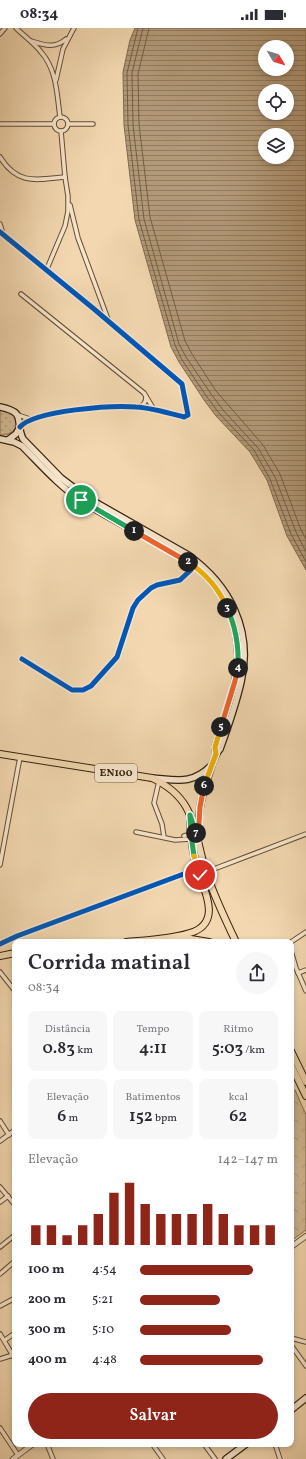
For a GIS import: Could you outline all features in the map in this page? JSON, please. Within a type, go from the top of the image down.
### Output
[{"type":"main road","points":[[0,407],[10,409],[18,415],[21,435],[25,442],[73,488],[86,498],[188,555],[217,580],[231,600],[239,620],[244,650],[244,665],[241,682],[225,736],[211,766],[201,800],[193,838]]},
{"type":"main road","points":[[8,440],[16,434],[20,427]]},
{"type":"main road","points":[[0,438],[22,446],[66,488],[81,500],[195,566],[205,575],[226,603],[234,622],[238,644],[238,671],[215,747],[216,754]]},
{"type":"main road","name":"EN100","points":[[0,754],[152,778],[170,787],[180,797],[190,815],[197,869]]},
{"type":"main road","points":[[152,778],[188,780],[200,776],[211,766]]},
{"type":"main road","name":"EN100","points":[[190,815],[193,838],[222,914],[234,939]]},
{"type":"main road","points":[[153,939],[193,932],[201,927],[206,921],[209,911],[208,902],[204,886],[197,869]]},
{"type":"main road","points":[[153,939],[191,939]]},
{"type":"main road","points":[[0,956],[12,954]]},
{"type":"main road","points":[[294,1057],[306,1082]]},
{"type":"main road","points":[[294,1071],[306,1096]]},
{"type":"main road","points":[[294,1408],[306,1398]]},
{"type":"main road","points":[[226,1459],[242,1447]]},
{"type":"street","points":[[0,34],[6,28]]},
{"type":"street","points":[[16,28],[45,57],[51,68],[56,81],[60,117]]},
{"type":"street","points":[[56,81],[62,49],[74,28]]},
{"type":"street","points":[[28,40],[55,46],[63,42],[70,35]]},
{"type":"street","points":[[60,117],[66,120],[68,124]]},
{"type":"street","points":[[54,124],[56,119],[60,117]]},
{"type":"street","points":[[0,124],[54,124]]},
{"type":"street","points":[[54,124],[57,130],[61,131]]},
{"type":"street","points":[[68,124],[93,124]]},
{"type":"street","points":[[61,131],[65,130],[68,124]]},
{"type":"street","points":[[61,131],[68,196],[78,238],[110,322]]},
{"type":"street","points":[[0,157],[12,171],[24,179],[36,180],[65,177]]},
{"type":"street","points":[[46,271],[65,226],[68,211],[68,196]]},
{"type":"street","points":[[0,224],[2,232],[5,236]]},
{"type":"street","points":[[0,232],[110,322],[182,384],[188,412],[187,416],[138,407],[122,406],[87,409],[31,419],[18,415]]},
{"type":"street","points":[[21,294],[146,396],[153,408],[158,411]]},
{"type":"street","points":[[138,407],[146,402],[146,396]]},
{"type":"street","points":[[20,427],[31,419]]},
{"type":"street","points":[[22,659],[72,690],[83,690],[91,686],[117,657],[133,608],[138,600],[157,585],[180,580],[195,566]]},
{"type":"street","points":[[0,865],[20,757]]},
{"type":"street","points":[[159,781],[154,803],[164,831],[164,837]]},
{"type":"street","points":[[136,832],[176,840],[193,838]]},
{"type":"street","points":[[206,872],[306,834]]},
{"type":"street","points":[[176,840],[182,837],[193,838]]},
{"type":"street","points":[[0,944],[17,936],[197,869]]},
{"type":"street","points":[[294,940],[306,932]]},
{"type":"street","points":[[294,961],[306,991]]},
{"type":"street","points":[[298,973],[306,970]]},
{"type":"street","points":[[0,972],[12,988]]},
{"type":"street","points":[[0,1121],[8,1135]]},
{"type":"street","points":[[0,1141],[12,1132]]},
{"type":"street","points":[[0,1187],[12,1201]]},
{"type":"street","points":[[0,1202],[8,1196]]},
{"type":"street","points":[[294,1245],[306,1236]]},
{"type":"street","points":[[0,1247],[12,1237]]},
{"type":"street","points":[[0,1274],[12,1264]]},
{"type":"street","points":[[0,1306],[12,1300]]},
{"type":"street","points":[[0,1334],[12,1353]]},
{"type":"street","points":[[5,1340],[12,1335]]},
{"type":"street","points":[[294,1339],[306,1342]]},
{"type":"street","points":[[294,1349],[306,1366]]},
{"type":"street","points":[[0,1359],[12,1357]]},
{"type":"street","points":[[0,1428],[12,1446]]},
{"type":"street","points":[[13,1447],[18,1455]]},
{"type":"street","points":[[13,1459],[29,1447]]},
{"type":"street","points":[[47,1447],[53,1459]]},
{"type":"street","points":[[154,1447],[163,1459]]},
{"type":"street","points":[[206,1447],[215,1459]]},
{"type":"street","points":[[275,1447],[280,1459]]},
{"type":"green space","points":[[0,410],[10,412],[14,415],[17,422],[14,430],[6,435],[0,435]]},
{"type":"green space","points":[[294,1090],[306,1115],[306,1230],[294,1239]]},
{"type":"water","points":[[135,28],[306,28],[306,570],[287,536],[267,480],[250,452],[216,416],[204,400],[171,347],[135,220],[124,125],[123,72],[130,40]]},
{"type":"cycle path","points":[[0,232],[182,384],[188,415],[184,417],[136,407],[94,408],[41,416],[28,421],[20,427]]},
{"type":"cycle path","points":[[22,659],[72,690],[83,690],[91,686],[117,657],[133,608],[138,600],[151,588],[157,585],[180,580],[195,566]]},
{"type":"cycle path","points":[[0,944],[17,936],[197,869]]},
{"type":"route","points":[[81,500],[195,566],[205,575],[220,594],[226,603],[234,622],[238,644],[238,671],[215,747],[216,754],[203,789],[199,814],[198,840],[190,815],[193,850],[197,869],[200,875]]}]
